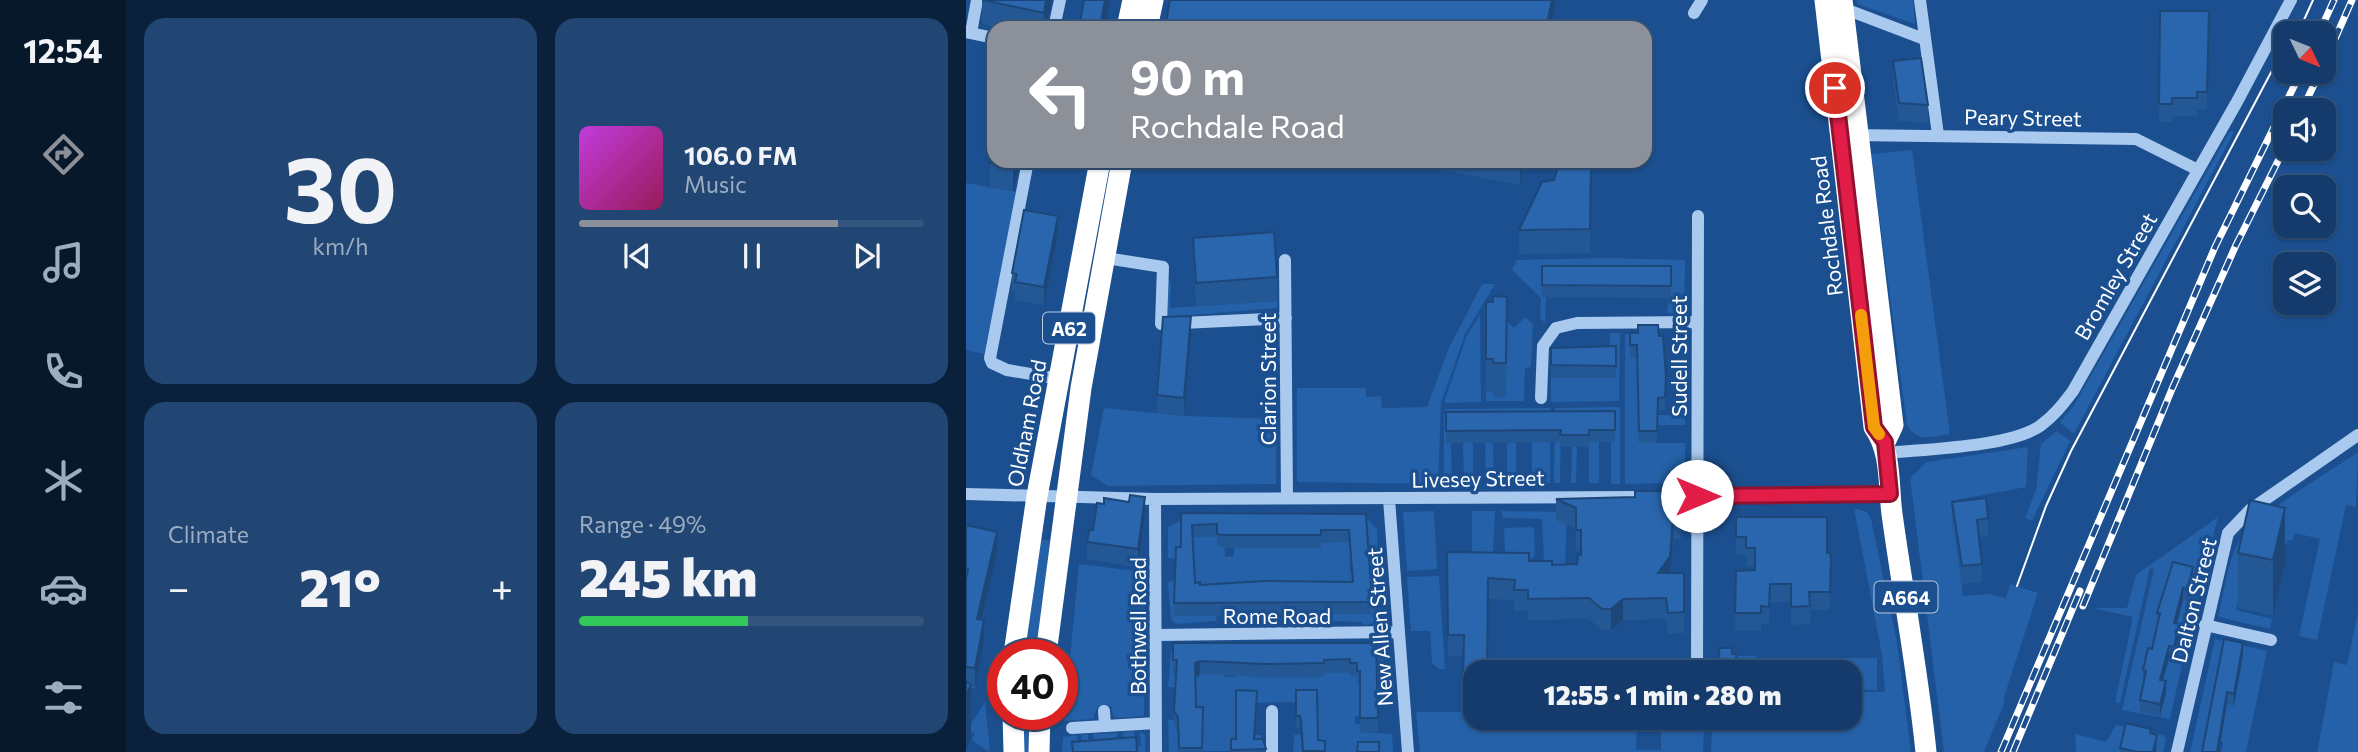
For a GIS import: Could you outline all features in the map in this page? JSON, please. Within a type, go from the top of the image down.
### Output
[{"type":"highway","points":[[1128,21],[1133,0]]},
{"type":"highway","points":[[1148,21],[1153,0]]},
{"type":"highway","name":"Rochdale Road","points":[[1832,2],[1848,135],[1874,427],[1886,448],[1890,494],[1915,649],[1926,752]]},
{"type":"highway","name":"Oldham Road","points":[[1016,639],[1037,496],[1099,168]]},
{"type":"highway","name":"A62","points":[[1048,639],[1081,388],[1121,168]]},
{"type":"highway","points":[[1013,730],[1014,752]]},
{"type":"highway","points":[[1039,752],[1040,730]]},
{"type":"street","points":[[977,0],[968,33],[987,37]]},
{"type":"street","points":[[1056,21],[1060,0]]},
{"type":"street","points":[[1694,12],[1702,0]]},
{"type":"street","points":[[1920,0],[1938,135]]},
{"type":"street","name":"Bromley Street","points":[[1886,448],[2012,439],[2054,416],[2073,391],[2291,0]]},
{"type":"street","points":[[1832,2],[1924,39]]},
{"type":"street","name":"Peary Street","points":[[1848,135],[2136,139],[2198,170]]},
{"type":"street","points":[[1027,168],[991,352],[992,363],[1007,370],[1060,379]]},
{"type":"street","name":"Sudell Street","points":[[1697,660],[1698,216]]},
{"type":"street","points":[[1106,258],[1163,267],[1161,324],[1286,318]]},
{"type":"street","name":"Clarion Street","points":[[1286,260],[1287,498]]},
{"type":"street","points":[[1541,398],[1543,346],[1556,328],[1577,323],[1697,322]]},
{"type":"street","name":"Dalton Street","points":[[2177,752],[2225,540],[2239,520],[2358,435]]},
{"type":"street","name":"Livesey Street","points":[[966,494],[1155,499],[1389,499],[1890,494]]},
{"type":"street","name":"Bothwell Road","points":[[1155,499],[1156,752]]},
{"type":"street","name":"New Allen Street","points":[[1389,499],[1408,752]]},
{"type":"street","points":[[2205,625],[2271,640]]},
{"type":"street","name":"Rome Road","points":[[1157,635],[1397,632]]},
{"type":"street","points":[[1104,710],[1105,726]]},
{"type":"street","points":[[1272,711],[1272,752]]},
{"type":"street","points":[[1078,728],[1156,723]]},
{"type":"shaded area","points":[[1857,0],[1913,0],[1915,24],[1857,4]]},
{"type":"shaded area","points":[[2230,131],[2234,132],[2074,434],[2060,422],[2073,407]]},
{"type":"shaded area","points":[[1912,150],[1950,434],[1931,437],[1920,437],[1907,425],[1871,154]]},
{"type":"shaded area","points":[[966,183],[1018,192],[984,354],[966,350]]},
{"type":"shaded area","points":[[1517,260],[1685,260],[1684,312],[1667,313],[1671,279],[1546,297],[1545,323],[1540,318],[1541,298],[1512,270]]},
{"type":"shaded area","points":[[1166,275],[1171,283],[1170,308],[1277,301],[1277,308],[1165,317]]},
{"type":"shaded area","points":[[1482,284],[1495,284],[1465,334],[1441,403],[1438,484],[1297,482],[1297,388],[1366,388],[1366,397],[1381,396],[1382,408],[1427,407],[1449,348]]},
{"type":"shaded area","points":[[1490,306],[1514,328],[1525,317],[1533,324],[1531,367],[1525,368],[1524,401],[1486,401],[1486,392],[1493,392],[1493,397],[1506,396],[1506,330],[1485,330],[1485,314]]},
{"type":"shaded area","points":[[1480,315],[1481,402],[1444,403],[1467,335]]},
{"type":"shaded area","points":[[1610,333],[1620,333],[1619,401],[1551,402],[1551,378],[1615,378],[1610,361]]},
{"type":"shaded area","points":[[1625,334],[1658,334],[1638,357],[1639,443],[1685,443],[1685,473],[1675,483],[1625,484]]},
{"type":"shaded area","points":[[1620,407],[1620,484],[1611,484],[1611,442],[1561,424],[1560,483],[1554,483],[1555,408]]},
{"type":"shaded area","points":[[1104,408],[1184,416],[1276,419],[1276,484],[1108,486],[1091,475]]},
{"type":"shaded area","points":[[1550,408],[1550,483],[1532,483],[1532,442],[1446,443],[1451,443],[1452,485],[1444,485],[1444,415],[1447,409]]},
{"type":"shaded area","points":[[1658,415],[1685,415],[1685,425],[1658,425]]},
{"type":"shaded area","points":[[2057,431],[2070,441],[2032,521],[2025,518],[2036,490],[2041,444]]},
{"type":"shaded area","points":[[1572,442],[1577,442],[1576,483],[1571,483]]},
{"type":"shaded area","points":[[1589,442],[1599,442],[1599,483],[1589,483]]},
{"type":"shaded area","points":[[1463,443],[1473,443],[1473,484],[1464,484]]},
{"type":"shaded area","points":[[1485,443],[1493,443],[1494,484],[1486,484]]},
{"type":"shaded area","points":[[1507,443],[1516,443],[1516,484],[1507,484]]},
{"type":"shaded area","points":[[2028,447],[2026,487],[1951,501],[1963,596],[1988,594],[2006,598],[2010,584],[2038,593],[2003,700],[2005,701],[1984,752],[1944,752],[1910,478],[1927,462]]},
{"type":"shaded area","points":[[2358,452],[2356,507],[2346,505],[2317,640],[2299,636],[2320,539],[2295,533],[2292,541],[2288,540],[2286,544],[2271,541],[2248,550],[2236,610],[2272,619],[2270,629],[2218,617],[2231,560],[2246,532],[2293,495]]},
{"type":"shaded area","points":[[1854,508],[1867,512],[1871,519],[1897,642],[1911,752],[1711,752],[1712,730],[1862,730],[1862,692],[1885,692],[1882,655]]},
{"type":"shaded area","points":[[1434,511],[1437,569],[1407,571],[1403,512]]},
{"type":"shaded area","points":[[1472,511],[1495,511],[1493,554],[1472,556]]},
{"type":"shaded area","points":[[1501,511],[1567,512],[1565,568],[1548,568],[1544,563],[1542,519],[1503,518]]},
{"type":"shaded area","points":[[1223,516],[1225,557],[1234,556],[1234,548],[1321,548],[1321,529],[1366,526],[1367,519],[1377,529],[1380,621],[1365,625],[1361,622],[1332,621],[1332,614],[1217,615],[1216,621],[1176,624],[1171,619],[1168,582],[1194,579],[1194,561],[1168,558],[1168,527],[1187,517]],"holes":[[[1350,553],[1367,553],[1368,558],[1372,559],[1368,572],[1350,572]]]},
{"type":"shaded area","points":[[2218,517],[2201,581],[2173,574],[2190,590],[2198,593],[2170,719],[2122,710],[2154,569],[2150,568],[2120,703],[2115,702],[2133,617],[2093,608],[2127,608],[2136,575]],"holes":[[[2167,664],[2161,687],[2143,683]]]},
{"type":"shaded area","points":[[1532,527],[1535,555],[1532,559],[1505,554],[1504,528]]},
{"type":"shaded area","points":[[1040,539],[1053,541],[1039,639],[1026,639]]},
{"type":"shaded area","points":[[1079,564],[1144,572],[1144,716],[1117,718],[1113,716],[1112,707],[1097,708],[1093,719],[1078,720],[1078,639],[1072,639]]},
{"type":"shaded area","points":[[1439,576],[1445,669],[1439,669],[1432,663],[1430,631],[1411,631],[1407,577]]},
{"type":"shaded area","points":[[2358,612],[2358,752],[2317,752],[2334,662],[2347,665]]},
{"type":"shaded area","points":[[2215,639],[2267,651],[2246,752],[2221,752],[2223,742],[2209,739],[2205,752],[2190,752]]},
{"type":"shaded area","points":[[1379,645],[1382,649],[1390,699],[1381,699],[1378,689],[1361,689],[1360,716],[1355,716],[1355,724],[1360,724],[1360,732],[1392,734],[1393,752],[1379,752],[1378,747],[1369,747],[1369,752],[1313,752],[1313,745],[1303,745],[1303,752],[1293,752],[1294,735],[1317,732],[1317,702],[1236,703],[1237,733],[1261,735],[1261,752],[1254,752],[1252,743],[1243,744],[1243,751],[1189,751],[1189,744],[1180,744],[1177,752],[1169,752],[1168,720],[1174,720],[1177,730],[1202,730],[1203,720],[1195,720],[1195,689],[1168,687],[1171,652],[1176,646],[1189,646],[1194,651],[1230,650],[1230,657],[1219,657],[1219,674],[1224,674],[1225,677],[1235,677],[1235,674],[1257,677],[1257,674],[1269,674],[1269,677],[1279,677],[1280,673],[1302,677],[1302,673],[1324,677],[1324,673],[1329,673],[1332,649],[1365,649]],"holes":[[[1347,656],[1376,657],[1372,685],[1357,685],[1357,672],[1355,676],[1350,676],[1350,671],[1346,671]],[[1173,657],[1203,657],[1203,672],[1200,672],[1199,677],[1195,677],[1193,673],[1192,685],[1177,685]]]},
{"type":"shaded area","points":[[1719,656],[1756,656],[1756,660],[1723,660]]},
{"type":"shaded area","points":[[1877,658],[1877,690],[1862,690],[1862,660],[1814,660]]},
{"type":"shaded area","points":[[985,702],[990,752],[971,740],[975,734],[968,729]]},
{"type":"shaded area","points":[[1416,712],[1463,712],[1463,730],[1637,730],[1636,750],[1661,750],[1661,730],[1704,730],[1703,752],[1420,752]]},
{"type":"shaded area","points":[[2116,725],[2163,735],[2166,739],[2163,752],[2156,752],[2156,747],[2122,752],[2076,752],[2075,734],[2106,742]]},
{"type":"shaded area","points":[[1022,730],[1031,730],[1030,752],[1023,752]]},
{"type":"shaded area","points":[[1134,731],[1135,747],[1141,746],[1140,731],[1145,735],[1145,752],[1062,752],[1063,737],[1077,735],[1078,749],[1082,749],[1081,735],[1088,734],[1089,748],[1094,748],[1093,734],[1117,733],[1118,746],[1124,745],[1123,732]]},
{"type":"building","points":[[983,0],[1046,0],[1044,13]]},
{"type":"building","points":[[1084,0],[1105,0],[1101,21],[1080,21]]},
{"type":"building","points":[[1170,0],[1552,0],[1548,21],[1166,21]]},
{"type":"building","points":[[2160,11],[2209,11],[2207,92],[2197,92],[2197,98],[2172,98],[2172,104],[2159,104]]},
{"type":"building","points":[[1921,58],[1928,105],[1899,103],[1893,61]]},
{"type":"building","points":[[1558,168],[1591,168],[1590,229],[1519,230],[1542,182],[1554,180]]},
{"type":"building","points":[[1024,210],[1058,216],[1044,287],[1015,282],[1017,274],[1012,273]]},
{"type":"building","points":[[1274,232],[1277,277],[1196,283],[1193,238]]},
{"type":"building","points":[[1542,266],[1671,266],[1671,286],[1542,285]]},
{"type":"building","points":[[1493,296],[1507,297],[1506,363],[1493,363],[1493,359],[1486,359],[1486,302],[1493,302]]},
{"type":"building","points":[[1191,316],[1184,398],[1157,395],[1163,317]]},
{"type":"building","points":[[1638,325],[1658,325],[1659,336],[1663,336],[1665,397],[1658,398],[1657,431],[1639,431],[1637,345],[1630,345],[1630,333],[1638,333]]},
{"type":"building","points":[[1616,346],[1616,366],[1551,365],[1551,348]]},
{"type":"building","points":[[1615,411],[1615,430],[1589,430],[1589,435],[1560,435],[1561,430],[1446,431],[1446,412]]},
{"type":"building","points":[[1635,491],[1681,491],[1681,518],[1673,518],[1670,556],[1658,573],[1684,573],[1684,612],[1668,613],[1666,598],[1623,599],[1611,609],[1602,609],[1589,598],[1528,599],[1528,590],[1514,590],[1515,580],[1488,578],[1487,660],[1463,660],[1464,635],[1448,635],[1447,552],[1529,553],[1529,561],[1552,561],[1552,565],[1577,564],[1578,555],[1581,555],[1581,530],[1576,530],[1576,508],[1556,499],[1635,497]]},
{"type":"building","points":[[1130,495],[1145,497],[1138,549],[1087,542],[1089,530],[1093,530],[1097,503],[1104,504],[1104,498],[1129,502]]},
{"type":"building","points":[[1986,498],[1988,518],[1977,520],[1982,564],[1962,566],[1952,502]]},
{"type":"building","points":[[2250,500],[2285,508],[2273,560],[2238,553]]},
{"type":"building","points":[[1181,513],[1366,514],[1372,602],[1174,603],[1176,547],[1181,547]],"holes":[[[1217,524],[1217,534],[1321,535],[1321,530],[1349,530],[1353,582],[1264,581],[1200,585],[1200,582],[1195,583],[1192,525]]]},
{"type":"building","points":[[1736,517],[1827,517],[1827,553],[1830,553],[1831,559],[1830,592],[1809,592],[1810,606],[1791,607],[1791,584],[1770,584],[1769,607],[1761,606],[1761,613],[1735,613],[1736,571],[1755,570],[1755,548],[1746,548],[1746,537],[1736,537]]},
{"type":"building","points":[[966,525],[997,532],[977,619],[984,620],[975,668],[966,667]]},
{"type":"building","points":[[2173,562],[2193,567],[2187,589],[2183,588],[2174,623],[2179,624],[2174,647],[2169,646],[2160,680],[2166,681],[2160,704],[2140,700],[2148,648],[2152,649],[2160,613],[2157,613]]},
{"type":"building","points":[[2224,639],[2243,643],[2234,694],[2227,692],[2217,752],[2202,752]]},
{"type":"building","points":[[1173,643],[1376,643],[1378,718],[1360,718],[1360,671],[1357,671],[1357,663],[1350,663],[1350,659],[1324,660],[1324,663],[1265,664],[1200,661],[1195,663],[1196,707],[1203,707],[1202,748],[1179,748],[1178,717],[1174,711],[1177,660],[1173,660]]},
{"type":"building","points":[[1719,648],[1732,648],[1732,654],[1736,654],[1736,660],[1720,660]]},
{"type":"building","points":[[966,681],[971,685],[966,694]]},
{"type":"building","points":[[1236,690],[1257,691],[1254,739],[1263,739],[1266,749],[1231,750],[1231,739],[1236,739]]},
{"type":"building","points":[[1296,690],[1317,690],[1318,740],[1325,741],[1325,751],[1303,751],[1300,716],[1296,716]]},
{"type":"building","points":[[2126,723],[2151,729],[2150,733],[2157,735],[2153,752],[2120,748]]},
{"type":"building","points":[[1136,737],[1137,752],[1073,752],[1072,742]]},
{"type":"building","points":[[1358,742],[1379,742],[1379,752],[1357,752]]},
{"type":"tram line","points":[[2303,21],[2313,0]]},
{"type":"tram line","points":[[2017,586],[2046,506],[2071,451],[2273,69]]},
{"type":"railway","points":[[2324,21],[2334,0]]},
{"type":"railway","points":[[2336,37],[2352,0]]},
{"type":"railway","points":[[2001,752],[2215,247],[2295,84]]},
{"type":"railway","points":[[2308,98],[2314,84]]},
{"type":"railway","points":[[2083,606],[2172,389],[2236,245],[2278,161]]},
{"type":"railway","points":[[2013,752],[2080,591]]},
{"type":"slow traffic","points":[[1861,315],[1874,427],[1879,434]]},
{"type":"route","points":[[1697,496],[1890,494],[1885,442],[1874,427],[1835,88]]}]
